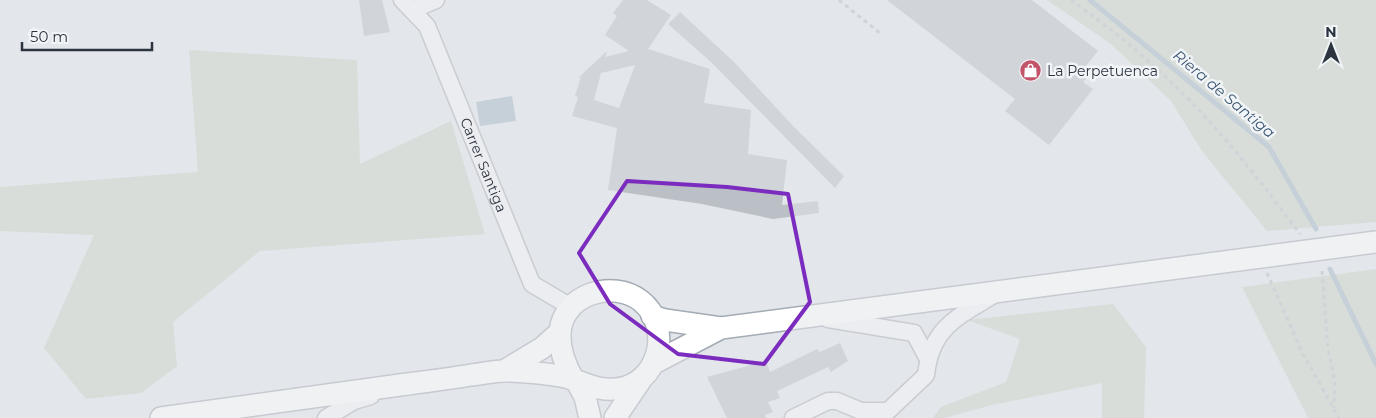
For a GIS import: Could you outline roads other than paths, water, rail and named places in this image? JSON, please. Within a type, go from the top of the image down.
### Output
[{"type":"main road","points":[[652,316],[665,320],[721,328],[995,294],[1376,242]]},
{"type":"main road","points":[[504,371],[542,348],[560,332],[570,307],[587,295],[606,290],[622,291],[641,301],[652,316],[659,337],[654,364]]},
{"type":"main road","points":[[615,418],[654,364],[721,328]]},
{"type":"main road","points":[[560,332],[565,365],[585,397],[590,418]]},
{"type":"main road","points":[[160,418],[504,371],[575,381],[600,389],[613,389],[640,381]]},
{"type":"street","name":"Carrer Santiga","points":[[407,5],[436,0]]},
{"type":"street","name":"Carrer Santiga","points":[[407,5],[427,26],[532,284],[570,307]]},
{"type":"street","points":[[793,418],[828,401],[837,401],[861,410],[888,411],[926,375],[928,358],[944,326],[995,294]]},
{"type":"street","points":[[806,316],[883,326],[914,333],[928,358]]},
{"type":"street","points":[[326,418],[354,401],[415,383]]},
{"type":"water","points":[[512,96],[516,121],[480,126],[476,102]]},
{"type":"waterway","name":"Riera de Santiga","points":[[1090,0],[1269,147],[1316,229]]},
{"type":"waterway","name":"Riera de Santiga","points":[[1330,269],[1376,364]]},
{"type":"place","name":"La Perpetuenca","points":[[1031,71]]}]
